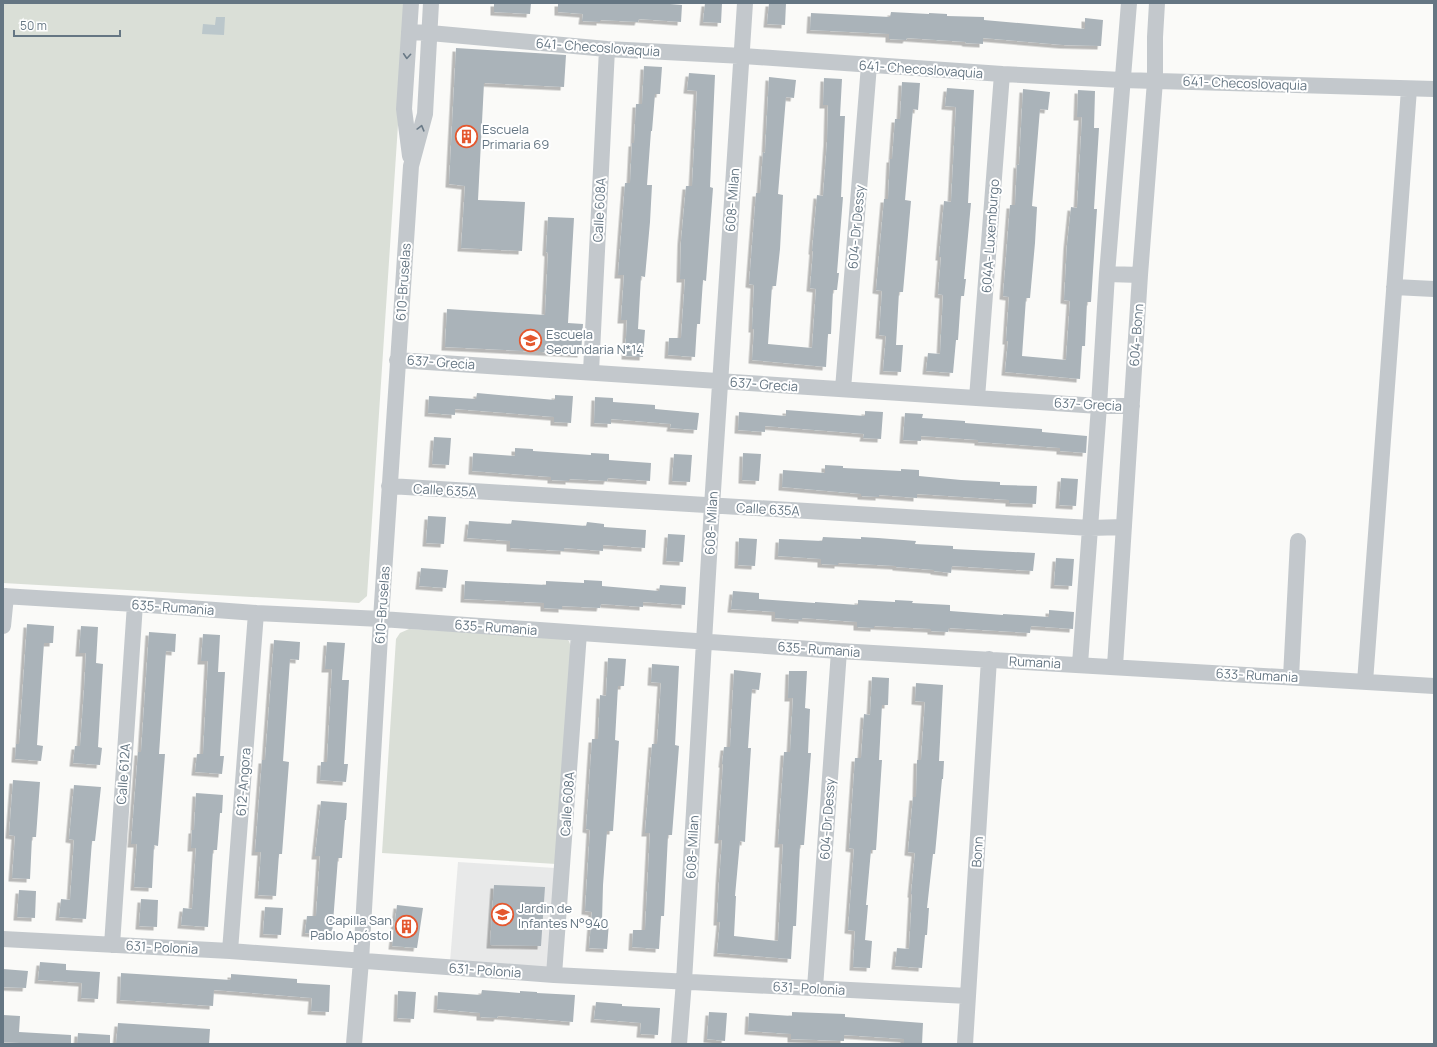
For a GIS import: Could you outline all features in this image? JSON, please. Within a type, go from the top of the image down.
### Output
[{"type":"street","name":"610-Bruselas","points":[[411,3],[404,109],[411,166]]},
{"type":"street","name":"610-Bruselas","points":[[354,1044],[361,961],[380,619],[411,166],[425,114],[431,3]]},
{"type":"street","name":"608- Milan","points":[[679,1044],[745,3]]},
{"type":"street","points":[[1080,664],[1107,274],[1128,3]]},
{"type":"street","name":"604- Bonn","points":[[1115,666],[1140,275],[1155,81],[1157,3]]},
{"type":"street","name":"641- Checoslovaquia","points":[[409,32],[607,49],[742,56],[1002,74],[1122,80],[1434,89]]},
{"type":"street","name":"Calle 608A","points":[[591,372],[607,49]]},
{"type":"street","name":"604- Dr Dessy","points":[[843,389],[869,65]]},
{"type":"street","name":"604A- Luxemburgo","points":[[977,398],[1002,74]]},
{"type":"street","points":[[1365,682],[1409,89]]},
{"type":"street","points":[[1107,274],[1140,275]]},
{"type":"street","points":[[1394,287],[1434,289]]},
{"type":"street","name":"637- Grecia","points":[[397,360],[1099,406],[1132,406]]},
{"type":"street","name":"Calle 635A","points":[[389,486],[1090,528],[1124,527]]},
{"type":"street","points":[[1291,677],[1298,541]]},
{"type":"street","points":[[3,626],[4,596]]},
{"type":"street","name":"635- Rumania","points":[[4,596],[256,613],[380,619],[839,651],[989,659]]},
{"type":"street","name":"Calle 612A","points":[[112,945],[134,604]]},
{"type":"street","name":"612-Angora","points":[[230,951],[256,613]]},
{"type":"street","name":"Calle 608A","points":[[554,975],[579,633]]},
{"type":"street","name":"604-Dr Dessy","points":[[816,988],[839,651]]},
{"type":"street","name":"Rumania","points":[[989,659],[1080,664]]},
{"type":"street","name":"Bonn","points":[[965,1044],[989,659]]},
{"type":"street","name":"633- Rumania","points":[[1080,664],[1434,686]]},
{"type":"street","name":"631- Polonia","points":[[3,939],[230,951],[554,975],[968,996]]},
{"type":"shaded area","points":[[3,3],[406,3],[367,596],[359,603],[3,583]]},
{"type":"shaded area","points":[[216,17],[225,17],[224,35],[202,34],[203,24],[215,25]]},
{"type":"shaded area","points":[[409,629],[563,637],[569,641],[572,650],[556,864],[382,853],[396,639],[400,633]]},
{"type":"shaded area","name":"Jardin de Infantes N°940","points":[[458,862],[555,868],[548,969],[450,962]]},
{"type":"building","points":[[494,3],[531,3],[530,14],[494,12]]},
{"type":"building","points":[[558,3],[658,3],[682,5],[681,22],[639,19],[638,22],[600,20],[600,22],[582,21],[583,14],[558,12]]},
{"type":"building","points":[[705,3],[722,3],[721,23],[703,22]]},
{"type":"building","points":[[769,3],[786,3],[785,25],[767,24]]},
{"type":"building","points":[[891,12],[984,17],[984,20],[1085,29],[1085,18],[1103,20],[1101,46],[1063,45],[983,38],[983,44],[907,38],[906,40],[889,39],[889,34],[810,30],[811,13],[890,17]]},
{"type":"building","name":"Escuela Primaria 69","points":[[456,48],[566,55],[564,87],[484,83],[478,200],[525,202],[522,251],[461,248],[465,186],[449,184]]},
{"type":"building","points":[[644,66],[662,67],[660,94],[655,94],[651,131],[647,185],[652,185],[650,222],[645,277],[641,276],[638,329],[645,330],[643,357],[625,356],[627,320],[621,320],[624,275],[618,275],[625,183],[630,183],[636,104],[642,104]]},
{"type":"building","points":[[689,73],[715,75],[710,187],[713,188],[706,281],[703,280],[700,324],[697,324],[695,357],[668,355],[669,338],[681,338],[685,279],[680,279],[681,241],[686,186],[692,186],[697,91],[687,90]]},
{"type":"building","points":[[769,77],[796,80],[794,98],[786,97],[778,194],[783,195],[780,249],[776,286],[772,286],[768,344],[812,348],[816,289],[810,288],[812,251],[817,195],[823,196],[827,142],[828,105],[823,105],[824,78],[842,79],[840,116],[845,116],[841,197],[843,197],[837,273],[839,273],[837,290],[833,290],[831,334],[828,334],[826,367],[752,360],[754,285],[749,284],[756,193],[760,193],[763,152],[765,153]]},
{"type":"building","points":[[902,82],[920,83],[918,110],[913,109],[905,200],[911,201],[903,292],[899,292],[896,345],[903,345],[901,372],[883,371],[886,336],[879,335],[882,291],[876,290],[884,199],[888,199],[890,159],[892,159],[895,119],[900,119]]},
{"type":"building","points":[[947,88],[974,90],[968,203],[971,203],[964,279],[966,279],[964,296],[961,296],[958,340],[956,340],[953,373],[926,371],[928,353],[940,354],[943,295],[938,294],[941,257],[939,257],[944,201],[951,202],[956,107],[945,106]]},
{"type":"building","points":[[1023,89],[1050,92],[1048,110],[1040,109],[1032,206],[1037,207],[1035,243],[1030,298],[1026,298],[1022,356],[1066,360],[1070,301],[1064,300],[1067,245],[1071,207],[1077,208],[1082,117],[1077,117],[1078,90],[1095,91],[1094,128],[1099,128],[1094,209],[1097,209],[1091,302],[1087,302],[1085,346],[1082,346],[1080,379],[1005,372],[1008,341],[1006,341],[1009,297],[1003,296],[1010,205],[1015,205],[1017,164],[1019,165]]},
{"type":"building","points":[[548,217],[574,218],[568,323],[583,324],[581,354],[445,347],[447,309],[545,315]]},
{"type":"building","points":[[477,393],[555,400],[555,395],[573,396],[571,423],[554,422],[554,417],[455,409],[455,415],[428,413],[429,396],[476,399]]},
{"type":"building","points":[[595,397],[613,398],[613,402],[655,405],[655,409],[699,413],[697,430],[670,428],[671,424],[611,419],[611,424],[594,423]]},
{"type":"building","points":[[786,410],[865,416],[865,411],[883,412],[881,439],[863,438],[864,434],[765,426],[765,432],[738,430],[739,412],[786,416]]},
{"type":"building","points":[[905,413],[923,414],[922,418],[1042,429],[1042,432],[1087,436],[1086,453],[1060,451],[1060,448],[978,442],[978,440],[921,436],[921,441],[903,440]]},
{"type":"building","points":[[434,437],[451,438],[449,465],[432,464]]},
{"type":"building","points":[[515,448],[533,449],[533,451],[591,455],[591,453],[609,454],[609,460],[651,463],[650,481],[608,478],[607,481],[569,479],[569,481],[551,480],[551,477],[472,471],[473,453],[515,456]]},
{"type":"building","points":[[743,453],[761,454],[759,481],[742,480]]},
{"type":"building","points":[[674,454],[692,455],[690,482],[672,481]]},
{"type":"building","points":[[825,465],[843,466],[843,468],[901,471],[901,469],[919,470],[919,476],[1000,482],[1000,485],[1037,486],[1036,504],[1009,503],[1009,500],[917,494],[917,498],[879,495],[879,497],[861,496],[861,494],[782,487],[783,470],[825,473]]},
{"type":"building","points":[[1061,478],[1078,479],[1076,506],[1059,505]]},
{"type":"building","points":[[428,516],[446,517],[444,544],[426,543]]},
{"type":"building","points":[[512,520],[586,526],[587,522],[604,524],[604,527],[646,530],[645,548],[603,545],[603,551],[564,548],[564,551],[510,548],[510,541],[467,538],[469,521],[511,524]]},
{"type":"building","points":[[668,534],[685,535],[683,562],[666,561]]},
{"type":"building","points":[[823,537],[861,539],[861,537],[878,538],[916,541],[915,544],[953,546],[953,549],[1035,553],[1033,571],[952,566],[951,573],[896,566],[838,563],[838,565],[821,564],[821,559],[778,556],[779,539],[822,541]]},
{"type":"building","points":[[739,538],[757,539],[755,566],[738,565]]},
{"type":"building","points":[[1056,558],[1074,559],[1072,586],[1054,585]]},
{"type":"building","points":[[421,568],[448,570],[446,588],[419,586]]},
{"type":"building","points":[[584,580],[602,581],[602,586],[659,591],[660,585],[686,587],[685,605],[643,602],[643,607],[601,604],[600,608],[562,606],[562,609],[544,608],[544,603],[464,599],[465,581],[546,585],[546,581],[584,583]]},
{"type":"building","points":[[733,591],[759,593],[759,599],[815,603],[858,605],[858,600],[895,602],[895,600],[913,601],[912,603],[950,605],[950,611],[1003,615],[1049,617],[1049,610],[1074,612],[1073,629],[1031,626],[1030,633],[949,628],[948,632],[931,631],[931,629],[874,626],[874,628],[857,627],[857,622],[802,618],[802,620],[775,618],[775,612],[731,609]]},
{"type":"building","points":[[27,624],[54,626],[53,643],[44,643],[37,745],[43,746],[41,761],[15,759],[16,744],[19,744]]},
{"type":"building","points":[[81,626],[98,627],[96,663],[103,664],[98,747],[102,748],[100,765],[73,763],[75,746],[80,746],[84,690],[86,653],[79,653]]},
{"type":"building","points":[[149,632],[176,634],[175,652],[166,651],[159,754],[165,754],[158,846],[154,845],[152,888],[134,887],[137,844],[131,844],[138,752],[141,752]]},
{"type":"building","points":[[203,634],[220,635],[218,672],[225,672],[220,756],[224,756],[222,774],[195,772],[197,754],[203,754],[208,661],[201,661]]},
{"type":"building","points":[[274,640],[300,642],[299,660],[290,659],[283,761],[289,762],[282,854],[279,854],[276,896],[258,895],[261,852],[255,852],[262,760],[265,760]]},
{"type":"building","points":[[327,642],[345,643],[342,680],[349,680],[344,764],[348,764],[346,782],[320,780],[321,762],[327,762],[332,669],[325,669]]},
{"type":"building","points":[[608,658],[626,659],[624,686],[618,686],[615,740],[619,741],[613,831],[607,831],[603,885],[602,921],[609,922],[607,949],[589,948],[592,912],[585,911],[590,830],[586,829],[592,739],[598,739],[600,695],[606,696]]},
{"type":"building","points":[[652,664],[679,666],[675,745],[679,746],[672,835],[668,835],[664,916],[661,916],[659,949],[632,947],[633,930],[645,930],[650,833],[645,833],[652,744],[657,744],[661,683],[651,682]]},
{"type":"building","points":[[734,670],[761,673],[759,690],[752,689],[748,748],[751,748],[745,842],[740,841],[735,896],[734,936],[778,941],[783,844],[778,844],[784,752],[790,752],[793,698],[788,698],[789,671],[807,671],[805,708],[810,709],[808,753],[811,753],[804,845],[800,845],[796,926],[793,926],[791,959],[717,953],[720,922],[717,922],[722,840],[718,840],[722,764],[724,747],[730,747]]},
{"type":"building","points":[[872,677],[889,678],[888,705],[882,705],[879,760],[882,760],[876,850],[871,850],[866,905],[868,905],[865,940],[872,941],[870,968],[853,967],[855,931],[848,930],[854,849],[849,848],[855,758],[861,758],[864,714],[870,715]]},
{"type":"building","points":[[916,683],[943,685],[939,761],[944,761],[943,779],[935,854],[933,854],[927,908],[929,908],[927,935],[925,935],[922,968],[895,966],[897,948],[909,949],[911,894],[915,853],[908,852],[913,797],[916,797],[917,760],[921,760],[925,702],[915,701]]},
{"type":"building","points":[[13,780],[40,782],[36,837],[32,837],[30,879],[12,878],[15,836],[9,835]]},
{"type":"building","points":[[74,785],[101,787],[95,841],[92,841],[86,919],[59,917],[61,899],[70,900],[74,840],[69,839]]},
{"type":"building","points":[[196,793],[223,795],[217,850],[213,850],[208,927],[181,925],[183,908],[192,909],[196,848],[191,848],[192,830],[194,830]]},
{"type":"building","points":[[321,801],[347,803],[342,858],[338,858],[332,935],[305,933],[307,916],[316,916],[320,856],[315,856]]},
{"type":"building","points":[[494,885],[545,887],[541,946],[490,945]]},
{"type":"building","points":[[19,890],[36,891],[35,918],[17,917]]},
{"type":"building","points":[[141,899],[158,900],[157,927],[139,926]]},
{"type":"building","name":"Capilla San Pablo Apóstol","points":[[397,905],[423,908],[417,948],[392,946]]},
{"type":"building","points":[[265,907],[283,908],[281,935],[263,934]]},
{"type":"building","points":[[40,962],[66,964],[66,970],[100,972],[98,999],[81,998],[82,983],[38,980]]},
{"type":"building","points":[[3,969],[28,971],[26,988],[3,987]]},
{"type":"building","points":[[121,973],[231,980],[231,974],[297,979],[297,983],[330,985],[329,1012],[311,1011],[312,998],[214,990],[213,1006],[120,1000]]},
{"type":"building","points":[[482,990],[575,995],[573,1022],[498,1016],[497,1018],[480,1017],[480,1013],[437,1009],[438,992],[481,995]]},
{"type":"building","points":[[398,991],[416,992],[414,1019],[397,1018]]},
{"type":"building","points":[[596,1002],[622,1004],[622,1006],[660,1008],[658,1035],[640,1034],[641,1023],[594,1019]]},
{"type":"building","points":[[709,1012],[727,1013],[725,1041],[707,1039]]},
{"type":"building","points":[[792,1012],[845,1014],[845,1017],[923,1023],[922,1044],[904,1044],[904,1039],[844,1035],[844,1041],[791,1039],[791,1034],[748,1031],[749,1013],[792,1016]]},
{"type":"building","points":[[3,1015],[20,1016],[19,1032],[71,1035],[71,1044],[3,1042]]},
{"type":"building","points":[[118,1023],[210,1029],[209,1044],[116,1044]]},
{"type":"building","points":[[78,1033],[110,1035],[110,1044],[77,1044]]},
{"type":"place","name":"Escuela Primaria 69","points":[[466,136]]},
{"type":"place","name":"Escuela Secundaria N*14","points":[[530,341]]},
{"type":"place","name":"Jardin de Infantes N°940","points":[[503,915]]},
{"type":"place","name":"Capilla San Pablo Apóstol","points":[[407,927]]}]
